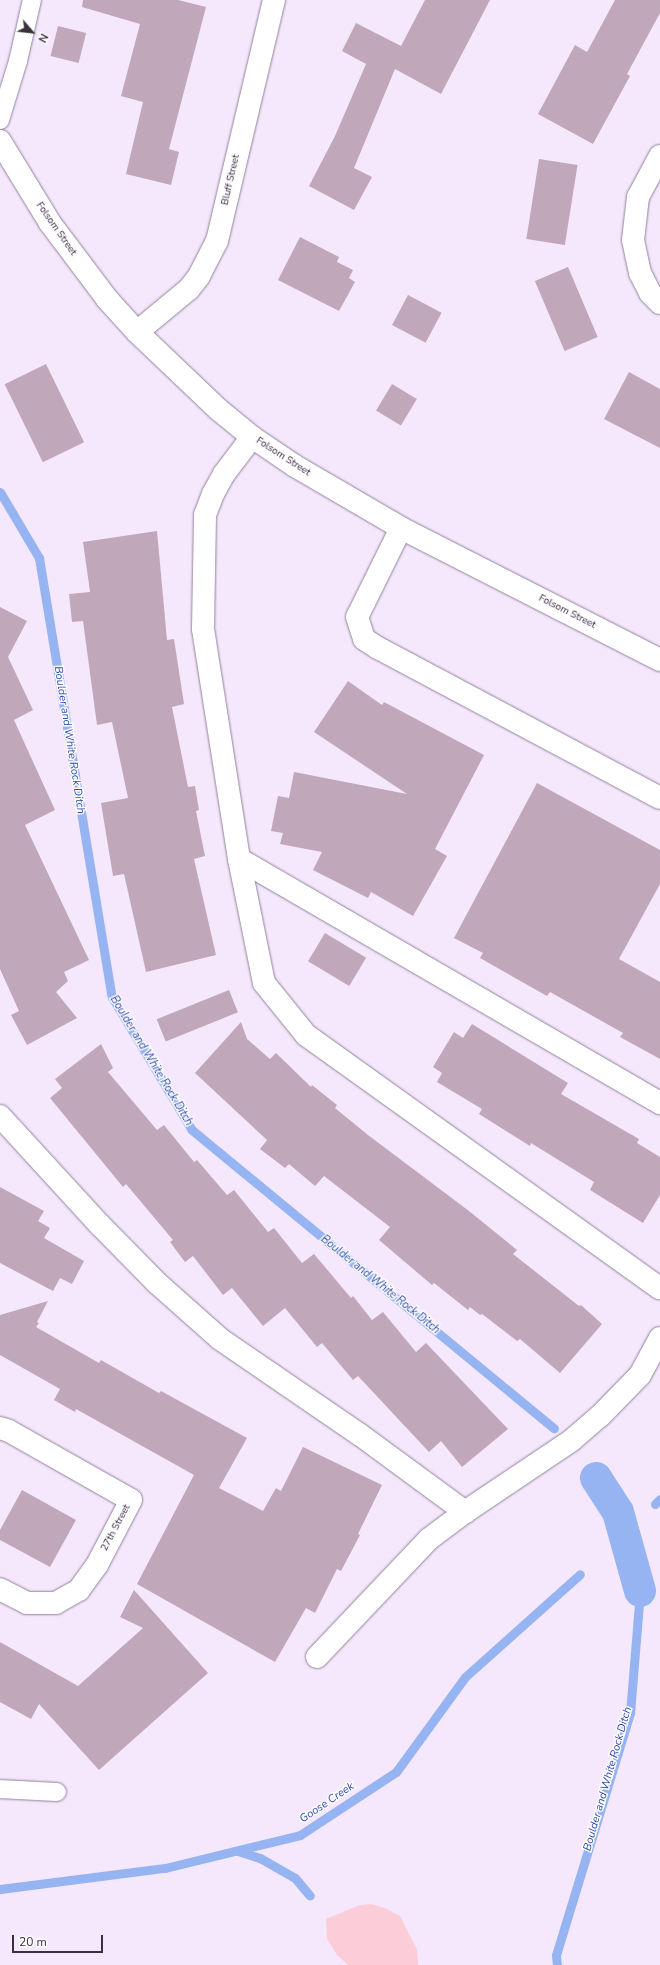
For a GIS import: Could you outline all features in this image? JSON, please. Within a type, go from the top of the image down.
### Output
[{"type":"street","name":"Bluff Street","points":[[137,332],[189,289],[199,276],[217,241],[274,0]]},
{"type":"street","name":"Folsom Street","points":[[0,141],[50,223],[107,299],[137,332],[219,410],[252,437],[295,466],[401,528],[660,660]]},
{"type":"street","points":[[660,156],[638,197],[632,240],[640,273],[650,293],[660,303]]},
{"type":"street","points":[[252,437],[224,474],[213,494],[205,515],[203,629],[239,859],[264,983],[306,1035],[660,1288]]},
{"type":"street","points":[[401,528],[357,617],[364,639],[385,652],[660,798]]},
{"type":"street","points":[[239,859],[660,1103]]},
{"type":"street","points":[[0,1115],[100,1226],[157,1283],[220,1339],[359,1434],[465,1512]]},
{"type":"street","points":[[317,1656],[429,1539],[465,1512],[572,1440],[600,1416],[640,1375],[660,1338]]},
{"type":"street","name":"27th Street","points":[[0,1428],[9,1431],[131,1500],[97,1565],[79,1590],[56,1603],[27,1603],[0,1589]]},
{"type":"lane","points":[[0,120],[18,60],[32,0]]},
{"type":"lane","points":[[0,1789],[57,1792]]},
{"type":"shaded area","points":[[371,1904],[385,1908],[400,1916],[417,1949],[418,1965],[348,1965],[337,1955],[327,1939],[326,1919],[360,1905]]},
{"type":"building","points":[[83,0],[178,0],[206,7],[169,149],[179,152],[171,185],[126,174],[143,102],[121,96],[140,24],[82,7]]},
{"type":"building","points":[[425,0],[490,0],[441,94],[395,69],[354,168],[372,177],[354,210],[309,186],[335,136],[366,64],[342,51],[356,23],[401,46]]},
{"type":"building","points":[[615,0],[660,0],[660,13],[627,74],[630,76],[593,144],[538,114],[575,45],[587,52]]},
{"type":"building","points":[[58,26],[86,33],[79,63],[51,56]]},
{"type":"building","points":[[539,159],[578,165],[565,245],[526,239]]},
{"type":"building","points":[[300,237],[339,257],[337,262],[353,270],[349,278],[355,282],[339,311],[278,280]]},
{"type":"building","points":[[568,267],[598,337],[565,351],[535,281]]},
{"type":"building","points":[[408,295],[442,313],[426,343],[392,325]]},
{"type":"building","points":[[46,364],[84,442],[43,462],[5,384]]},
{"type":"building","points":[[629,372],[660,389],[660,448],[604,419]]},
{"type":"building","points":[[392,384],[417,399],[401,426],[376,411]]},
{"type":"building","points":[[157,531],[167,640],[174,639],[184,704],[172,707],[188,787],[195,786],[199,810],[196,811],[205,856],[194,859],[216,955],[146,972],[124,874],[113,876],[101,803],[128,798],[112,722],[97,725],[83,621],[72,622],[69,594],[90,592],[83,542]]},
{"type":"building","points":[[0,607],[27,621],[8,657],[33,710],[14,720],[55,810],[25,825],[89,960],[64,972],[68,981],[56,992],[77,1018],[27,1045],[11,1015],[19,1011],[0,969]]},
{"type":"building","points":[[348,681],[382,705],[384,702],[484,755],[435,849],[447,856],[413,916],[371,892],[368,898],[313,870],[322,852],[280,844],[283,833],[271,831],[278,796],[289,798],[294,772],[407,794],[314,732]]},
{"type":"building","points":[[537,783],[660,850],[660,884],[619,959],[660,982],[660,1059],[620,1037],[623,1033],[550,992],[547,996],[480,958],[483,953],[454,938]]},
{"type":"building","points":[[325,933],[366,958],[349,986],[308,961]]},
{"type":"building","points":[[229,990],[238,1012],[166,1041],[157,1019]]},
{"type":"building","points":[[241,1022],[247,1039],[270,1059],[276,1053],[311,1087],[312,1085],[337,1105],[335,1108],[368,1135],[469,1211],[517,1250],[513,1254],[579,1306],[581,1305],[602,1324],[560,1373],[520,1339],[517,1341],[482,1314],[480,1315],[470,1307],[468,1310],[434,1283],[432,1285],[379,1240],[390,1227],[324,1176],[315,1186],[289,1164],[285,1168],[260,1149],[267,1140],[195,1073]]},
{"type":"building","points":[[472,1024],[568,1083],[561,1094],[639,1139],[637,1143],[660,1157],[660,1195],[643,1223],[590,1190],[594,1182],[531,1143],[530,1146],[479,1114],[482,1109],[437,1082],[442,1073],[433,1067],[454,1032],[463,1038]]},
{"type":"building","points":[[101,1044],[113,1068],[108,1072],[157,1130],[164,1125],[194,1162],[197,1160],[227,1195],[234,1190],[268,1232],[274,1228],[302,1263],[314,1254],[351,1298],[353,1296],[372,1320],[383,1312],[416,1352],[426,1343],[508,1429],[462,1467],[441,1441],[429,1452],[358,1376],[353,1380],[322,1343],[317,1347],[285,1308],[263,1326],[232,1288],[223,1295],[193,1256],[185,1262],[170,1242],[173,1240],[126,1184],[123,1187],[50,1098],[62,1088],[55,1079]]},
{"type":"building","points":[[0,1187],[44,1211],[38,1221],[50,1228],[44,1238],[84,1261],[72,1284],[60,1278],[53,1291],[0,1263]]},
{"type":"building","points":[[48,1301],[36,1327],[99,1363],[101,1360],[159,1393],[161,1391],[247,1438],[219,1488],[263,1511],[276,1488],[281,1491],[303,1447],[382,1485],[358,1534],[360,1535],[341,1571],[337,1569],[315,1613],[306,1608],[275,1662],[137,1584],[194,1475],[76,1409],[75,1412],[54,1400],[60,1389],[0,1355],[0,1315]]},
{"type":"building","points":[[22,1490],[76,1520],[50,1567],[0,1540],[0,1530]]},
{"type":"building","points":[[134,1590],[208,1673],[99,1770],[39,1704],[31,1719],[0,1702],[0,1642],[78,1686],[143,1628],[120,1617]]},
{"type":"waterway","name":"Boulder and White Rock Ditch","points":[[0,492],[39,558],[112,997],[192,1130],[554,1428]]},
{"type":"waterway","name":"Boulder and White Rock Ditch","points":[[596,1478],[618,1512],[640,1591]]},
{"type":"waterway","name":"Goose Creek","points":[[655,1504],[660,1499]]},
{"type":"waterway","name":"Goose Creek","points":[[0,1889],[165,1868],[300,1835],[396,1772],[465,1677],[580,1574]]},
{"type":"waterway","name":"Boulder and White Rock Ditch","points":[[557,1965],[556,1955],[630,1713],[640,1591]]},
{"type":"waterway","points":[[238,1851],[260,1858],[295,1878],[310,1896]]}]
